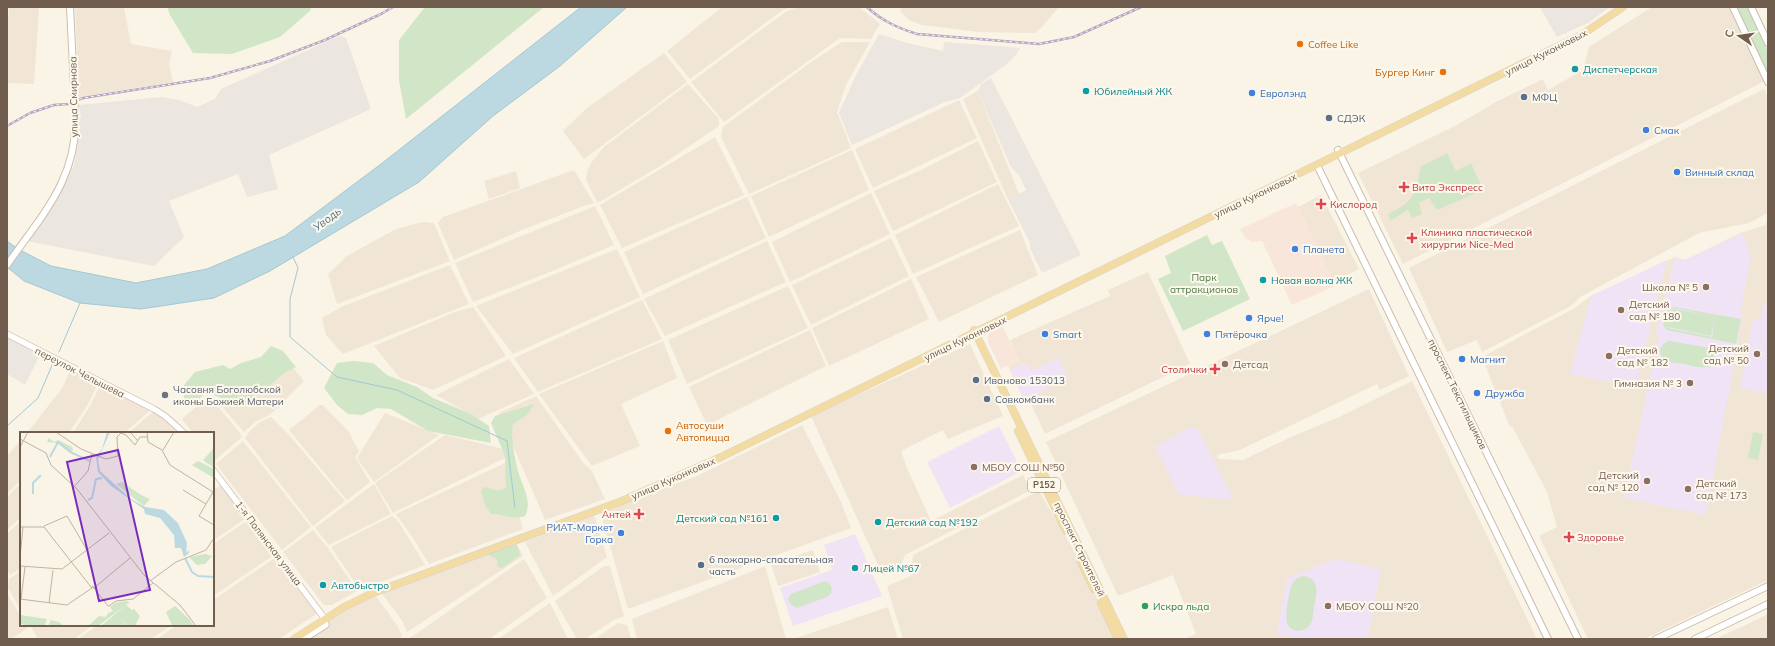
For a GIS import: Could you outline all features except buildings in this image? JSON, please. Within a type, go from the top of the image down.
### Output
[{"type":"main road","name":"улица Смирнова","points":[[7,265],[51,203],[65,176],[74,150],[75,114],[70,7]]},
{"type":"main road","name":"улица Куконковых","points":[[1339,152],[1582,31],[1616,7]]},
{"type":"main road","name":"улица Куконковых","points":[[288,639],[359,596],[644,489],[721,456],[1329,156],[1584,34],[1623,7]]},
{"type":"main road","points":[[1733,7],[1768,82]]},
{"type":"main road","points":[[1751,7],[1768,43]]},
{"type":"main road","name":"проспект Текстильщиков","points":[[1339,152],[1578,639]]},
{"type":"main road","name":"улица Куконковых","points":[[1094,272],[1320,163],[1329,156]]},
{"type":"main road","points":[[1320,163],[1322,175],[1548,639]]},
{"type":"main road","name":"проспект Строителей","points":[[973,332],[1124,639]]},
{"type":"main road","name":"проспект Строителей","points":[[1044,479],[1118,639]]},
{"type":"main road","points":[[1656,639],[1768,586]]},
{"type":"main road","points":[[1694,639],[1768,604]]},
{"type":"main road","name":"улица Куконковых","points":[[294,639],[324,618]]},
{"type":"street","name":"переулок Челышева","points":[[7,334],[154,409],[165,416],[183,432]]},
{"type":"street","name":"1-я Полянская улица","points":[[214,471],[324,618]]},
{"type":"street","points":[[304,639],[326,625],[324,618]]},
{"type":"shaded area","points":[[9,7],[39,7],[34,84],[7,83],[7,34]]},
{"type":"shaded area","points":[[75,7],[124,7],[131,44],[172,51],[169,64],[173,82],[79,97]]},
{"type":"shaded area","points":[[722,7],[793,7],[783,10],[690,79],[667,51]]},
{"type":"shaded area","points":[[797,7],[859,7],[880,24],[871,39],[840,38],[724,122],[691,82],[784,13]]},
{"type":"shaded area","points":[[903,7],[1059,7],[1035,33],[978,32],[922,25],[909,20],[900,11]]},
{"type":"shaded area","points":[[1540,7],[1610,7],[1588,23],[1557,37]]},
{"type":"shaded area","points":[[1652,7],[1729,7],[1765,81],[1403,264],[1358,173],[1455,126],[1496,102],[1543,79],[1548,90],[1583,70],[1589,47]]},
{"type":"shaded area","points":[[879,34],[907,43],[943,51],[944,42],[1020,48],[1016,55],[1007,64],[960,98],[945,102],[852,145],[839,113],[856,75]]},
{"type":"shaded area","points":[[339,36],[346,38],[371,109],[269,155],[278,189],[247,197],[238,174],[169,201],[184,237],[154,266],[27,241],[59,195],[74,166],[80,131],[79,105],[162,97],[179,100],[197,107],[215,99],[221,89]]},
{"type":"shaded area","points":[[842,42],[870,42],[846,85],[837,112],[851,148],[749,194],[721,137],[723,127],[811,62]]},
{"type":"shaded area","points":[[664,53],[687,82],[584,159],[563,131],[587,108]]},
{"type":"shaded area","points":[[991,78],[1081,255],[1042,273],[1030,248],[1030,243],[1008,199],[1026,190],[1019,175],[1011,167],[978,91],[981,84]]},
{"type":"shaded area","points":[[688,84],[719,119],[719,126],[660,166],[597,202],[586,180],[587,172],[591,163],[604,147]]},
{"type":"shaded area","points":[[1764,89],[1768,97],[1768,213],[1749,223],[1699,233],[1580,297],[1571,306],[1482,352],[1477,340],[1447,352],[1409,268]]},
{"type":"shaded area","points":[[978,91],[1019,194],[1008,199],[963,99]]},
{"type":"shaded area","points":[[959,100],[977,138],[873,188],[855,149]]},
{"type":"shaded area","points":[[715,137],[744,195],[622,248],[600,205]]},
{"type":"shaded area","points":[[978,141],[997,182],[893,231],[874,191],[921,170]]},
{"type":"shaded area","points":[[852,150],[869,190],[769,237],[751,196]]},
{"type":"shaded area","points":[[574,170],[594,203],[522,230],[454,260],[438,223],[443,217]]},
{"type":"shaded area","points":[[516,171],[520,188],[489,199],[484,181]]},
{"type":"shaded area","points":[[998,184],[1019,226],[913,274],[895,235]]},
{"type":"shaded area","points":[[871,193],[890,234],[790,282],[772,242]]},
{"type":"shaded area","points":[[1321,195],[1359,269],[1333,282],[1298,207]]},
{"type":"shaded area","points":[[747,197],[766,238],[643,294],[624,252]]},
{"type":"shaded area","points":[[1296,203],[1335,286],[1292,305],[1262,241],[1252,242],[1245,238],[1240,229]]},
{"type":"shaded area","points":[[595,206],[614,245],[473,302],[455,263]]},
{"type":"shaded area","points":[[1768,216],[1768,580],[1644,639],[1588,639],[1539,536],[1557,527],[1547,492],[1512,426],[1510,427],[1482,357],[1573,309],[1591,296],[1675,257],[1685,260],[1740,233],[1766,225]]},
{"type":"shaded area","points":[[424,222],[434,223],[450,261],[337,304],[328,274],[347,256],[394,230]]},
{"type":"shaded area","points":[[1020,230],[1038,275],[939,322],[916,277]]},
{"type":"shaded area","points":[[1743,233],[1751,257],[1740,314],[1743,315],[1706,515],[1624,498],[1659,336],[1656,335],[1675,257],[1685,260]]},
{"type":"shaded area","points":[[891,238],[909,276],[811,325],[792,285]]},
{"type":"shaded area","points":[[767,241],[786,282],[665,336],[644,299]]},
{"type":"shaded area","points":[[617,249],[640,297],[513,354],[476,306]]},
{"type":"shaded area","points":[[1667,260],[1635,388],[1570,373],[1591,296]]},
{"type":"shaded area","points":[[450,265],[469,304],[343,354],[326,335],[322,318],[341,307]]},
{"type":"shaded area","points":[[1148,272],[1190,364],[1045,434],[1028,398],[1024,400],[1008,366],[1019,360],[1010,340],[1110,296],[1108,290]]},
{"type":"shaded area","points":[[911,279],[929,319],[829,366],[812,328]]},
{"type":"shaded area","points":[[788,286],[808,328],[687,384],[668,340]]},
{"type":"shaded area","points":[[1369,289],[1409,376],[1380,390],[1377,384],[1240,450],[1217,455],[1219,459],[1243,460],[1291,437],[1339,417],[1412,381],[1537,639],[1184,639],[1196,634],[1173,575],[1118,596],[1046,442]]},
{"type":"shaded area","points":[[642,300],[662,339],[538,392],[514,358]]},
{"type":"shaded area","name":"Детский сад № 50","points":[[1764,304],[1768,305],[1768,393],[1740,388],[1753,321],[1761,316]]},
{"type":"shaded area","points":[[473,307],[506,356],[433,390],[400,378],[374,346],[455,312]]},
{"type":"shaded area","points":[[1002,325],[1019,360],[1001,369],[988,342],[988,335],[991,330]]},
{"type":"shaded area","points":[[810,330],[826,366],[707,425],[689,387]]},
{"type":"shaded area","points":[[7,334],[42,351],[25,385],[7,374]]},
{"type":"shaded area","points":[[663,341],[677,378],[621,404],[640,446],[592,466],[539,394]]},
{"type":"shaded area","points":[[970,344],[1003,416],[948,439],[943,430],[901,451],[907,468],[931,521],[1023,475],[1031,490],[905,555],[900,567],[883,576],[811,416]]},
{"type":"shaded area","points":[[1059,358],[1068,379],[1024,400],[1010,370],[1024,363],[1025,365],[1028,364],[1031,370]]},
{"type":"shaded area","points":[[509,359],[534,394],[478,419],[436,395]]},
{"type":"shaded area","points":[[290,364],[304,381],[271,414],[255,422],[244,432],[223,408],[242,385]]},
{"type":"shaded area","points":[[71,367],[99,381],[87,406],[70,432],[28,432],[63,387]]},
{"type":"shaded area","points":[[102,382],[154,407],[125,432],[74,432],[90,406]]},
{"type":"shaded area","points":[[209,396],[242,437],[214,461],[214,432],[192,432],[182,419]]},
{"type":"shaded area","points":[[536,396],[584,464],[592,471],[605,499],[545,520],[499,413]]},
{"type":"shaded area","points":[[320,405],[323,405],[348,431],[359,451],[355,457],[370,482],[347,500],[289,430]]},
{"type":"shaded area","points":[[158,408],[175,419],[186,432],[129,432]]},
{"type":"shaded area","points":[[385,413],[439,435],[374,482],[357,458]]},
{"type":"shaded area","points":[[271,417],[290,436],[345,501],[313,526],[245,438],[260,422]]},
{"type":"shaded area","points":[[802,425],[841,502],[851,528],[628,609],[600,511],[697,476]]},
{"type":"shaded area","name":"МБОУ СОШ №50","points":[[999,426],[1022,471],[950,508],[927,462]]},
{"type":"shaded area","points":[[1190,427],[1199,431],[1234,500],[1183,495],[1178,493],[1155,447]]},
{"type":"shaded area","points":[[445,435],[504,449],[507,457],[393,513],[375,483]]},
{"type":"shaded area","points":[[20,441],[20,481],[7,494],[7,456]]},
{"type":"shaded area","points":[[243,441],[311,527],[282,550],[216,464]]},
{"type":"shaded area","points":[[505,463],[523,529],[429,564],[396,514]]},
{"type":"shaded area","points":[[224,483],[249,516],[214,540],[214,489]]},
{"type":"shaded area","points":[[20,484],[20,518],[7,530],[7,497]]},
{"type":"shaded area","points":[[374,484],[391,514],[329,545],[315,528]]},
{"type":"shaded area","points":[[1039,491],[1084,568],[1118,639],[903,639],[887,586],[911,576],[913,555]]},
{"type":"shaded area","points":[[594,515],[607,557],[553,596],[525,542]]},
{"type":"shaded area","points":[[392,516],[398,521],[425,565],[360,590],[331,547]]},
{"type":"shaded area","points":[[251,518],[277,553],[214,595],[214,543]]},
{"type":"shaded area","points":[[20,522],[20,569],[10,575],[7,569],[7,534]]},
{"type":"shaded area","points":[[313,530],[328,548],[357,591],[332,605],[324,605],[283,552]]},
{"type":"shaded area","points":[[855,534],[882,596],[793,626],[780,588],[832,570],[824,545]]},
{"type":"shaded area","points":[[516,542],[523,556],[407,632],[403,622],[381,592]]},
{"type":"shaded area","points":[[813,550],[820,572],[778,586],[771,564]]},
{"type":"shaded area","points":[[279,555],[321,611],[279,639],[157,639],[176,626],[214,626],[214,599]]},
{"type":"shaded area","points":[[524,559],[547,598],[489,639],[410,639],[410,638]]},
{"type":"shaded area","name":"МБОУ СОШ №20","points":[[1336,559],[1381,569],[1368,639],[1305,639],[1277,634],[1287,578]]},
{"type":"shaded area","points":[[604,566],[610,566],[624,616],[612,621],[585,639],[577,639],[555,601]]},
{"type":"shaded area","points":[[765,566],[786,639],[637,639],[632,619]]},
{"type":"shaded area","points":[[20,572],[20,609],[8,588],[9,579]]},
{"type":"shaded area","points":[[7,593],[20,615],[20,626],[27,626],[28,628],[11,639],[7,639]]},
{"type":"shaded area","points":[[375,595],[397,625],[402,636],[397,639],[296,639],[331,617]]},
{"type":"shaded area","points":[[550,603],[568,639],[498,639]]},
{"type":"shaded area","points":[[888,607],[898,639],[793,639]]},
{"type":"shaded area","points":[[1768,614],[1768,639],[1715,639],[1752,622]]},
{"type":"shaded area","points":[[618,623],[627,625],[631,639],[595,639]]},
{"type":"shaded area","points":[[31,626],[92,626],[74,639],[38,639]]},
{"type":"shaded area","points":[[97,626],[170,626],[151,639],[78,639]]},
{"type":"green space","points":[[167,7],[310,7],[311,10],[280,37],[232,54],[193,53],[170,15]]},
{"type":"green space","points":[[425,7],[544,7],[406,119],[399,80],[399,40]]},
{"type":"green space","points":[[1737,7],[1747,7],[1768,52],[1768,74]]},
{"type":"green space","points":[[1447,153],[1456,171],[1471,163],[1483,190],[1437,210],[1429,198],[1419,203],[1422,214],[1412,218],[1408,210],[1390,221],[1388,214],[1403,206],[1415,191],[1420,167]]},
{"type":"green space","name":"Парк аттракционов","points":[[1207,235],[1212,245],[1222,241],[1250,299],[1183,331],[1158,279],[1171,273],[1165,256]]},
{"type":"green space","points":[[1674,307],[1741,319],[1736,344],[1667,330],[1663,325],[1667,310]],"holes":[[[1672,308],[1715,316],[1712,337],[1668,328],[1665,325],[1668,310]]]},
{"type":"green space","points":[[1672,309],[1715,316],[1711,336],[1668,327],[1665,325],[1668,311]]},
{"type":"green space","points":[[1670,341],[1709,348],[1714,354],[1715,360],[1710,366],[1700,367],[1666,360],[1660,353],[1660,350],[1662,345]]},
{"type":"green space","points":[[271,346],[283,351],[296,367],[284,373],[268,387],[253,395],[249,403],[226,400],[206,392],[195,403],[184,403],[184,385],[195,372],[223,365],[230,369],[241,363],[261,357]]},
{"type":"green space","points":[[353,361],[373,363],[387,375],[417,387],[433,398],[471,414],[489,426],[491,443],[428,431],[391,409],[377,408],[362,415],[348,414],[337,405],[324,388],[337,363]]},
{"type":"green space","points":[[534,404],[527,415],[513,424],[512,429],[512,441],[518,471],[528,505],[525,516],[512,517],[491,514],[485,505],[481,491],[485,487],[493,490],[506,488],[505,456],[491,423],[495,416]]},
{"type":"green space","points":[[1753,432],[1763,434],[1758,460],[1748,458]]},
{"type":"green space","points":[[517,545],[520,555],[502,568],[498,567],[497,560],[489,554],[509,546]]},
{"type":"green space","points":[[1303,576],[1309,577],[1313,580],[1316,593],[1313,618],[1307,628],[1298,631],[1292,629],[1288,625],[1287,610],[1291,585],[1297,578]]},
{"type":"green space","points":[[825,581],[830,584],[832,588],[831,593],[827,597],[797,608],[790,604],[788,599],[791,594]]},
{"type":"water","name":"Уводь","points":[[581,7],[627,7],[560,66],[493,116],[419,182],[270,271],[214,298],[141,309],[80,303],[24,281],[7,267],[7,241],[18,249],[51,266],[136,283],[207,269],[285,236],[381,164]]},
{"type":"waterway","points":[[293,257],[298,268],[290,299],[290,337],[337,377],[397,390],[507,441],[515,508]]},
{"type":"waterway","points":[[59,352],[80,303]]},
{"type":"waterway","points":[[7,426],[38,398],[53,363]]},
{"type":"railway","points":[[7,126],[30,113],[54,105],[68,104],[83,98],[210,78],[270,61],[325,40],[393,7]]},
{"type":"railway","points":[[867,7],[890,24],[917,34],[1039,44],[1074,37],[1141,7]]},
{"type":"place","name":"Coffee Like","points":[[1300,44]]},
{"type":"place","name":"Диспетчерская","points":[[1575,69]]},
{"type":"place","name":"Бургер Кинг","points":[[1443,72]]},
{"type":"place","name":"Юбилейный ЖК","points":[[1086,91]]},
{"type":"place","name":"Евролэнд","points":[[1252,93]]},
{"type":"place","name":"МФЦ","points":[[1524,97]]},
{"type":"place","name":"СДЭК","points":[[1329,118]]},
{"type":"place","name":"Смак","points":[[1646,130]]},
{"type":"place","name":"Винный склад","points":[[1677,172]]},
{"type":"place","name":"Вита Экспресс","points":[[1404,187]]},
{"type":"place","name":"Кислород","points":[[1321,204]]},
{"type":"place","name":"Клиника пластической хирургии Nice-Med","points":[[1412,238]]},
{"type":"place","name":"Планета","points":[[1295,249]]},
{"type":"place","name":"Новая волна ЖК","points":[[1263,280]]},
{"type":"place","name":"Школа № 5","points":[[1706,287]]},
{"type":"place","name":"Детский сад № 180","points":[[1621,310]]},
{"type":"place","name":"Ярче!","points":[[1249,318]]},
{"type":"place","name":"Smart","points":[[1045,334]]},
{"type":"place","name":"Пятёрочка","points":[[1207,334]]},
{"type":"place","name":"Детский сад № 50","points":[[1757,354]]},
{"type":"place","name":"Детский сад № 182","points":[[1609,356]]},
{"type":"place","name":"Магнит","points":[[1462,359]]},
{"type":"place","name":"Детсад","points":[[1225,364]]},
{"type":"place","name":"Столички","points":[[1215,369]]},
{"type":"place","name":"Иваново 153013","points":[[976,380]]},
{"type":"place","name":"Гимназия № 3","points":[[1690,383]]},
{"type":"place","name":"Дружба","points":[[1477,393]]},
{"type":"place","name":"Часовня Боголюбской иконы Божией Матери","points":[[165,395]]},
{"type":"place","name":"Совкомбанк","points":[[987,399]]},
{"type":"place","name":"Автосуши Автопицца","points":[[668,431]]},
{"type":"place","name":"МБОУ СОШ №50","points":[[974,467]]},
{"type":"place","name":"Детский сад № 120","points":[[1647,481]]},
{"type":"place","name":"Детский сад № 173","points":[[1688,489]]},
{"type":"place","name":"Антей","points":[[639,514]]},
{"type":"place","name":"Детский сад №161","points":[[776,518]]},
{"type":"place","name":"Детский сад №192","points":[[878,522]]},
{"type":"place","name":"РИАТ-Маркет Горка","points":[[621,533]]},
{"type":"place","name":"Здоровье","points":[[1569,537]]},
{"type":"place","name":"6 пожарно-спасательная часть","points":[[701,565]]},
{"type":"place","name":"Лицей №67","points":[[855,568]]},
{"type":"place","name":"Автобыстро","points":[[323,585]]},
{"type":"place","name":"Искра льда","points":[[1145,606]]},
{"type":"place","name":"МБОУ СОШ №20","points":[[1328,606]]}]
